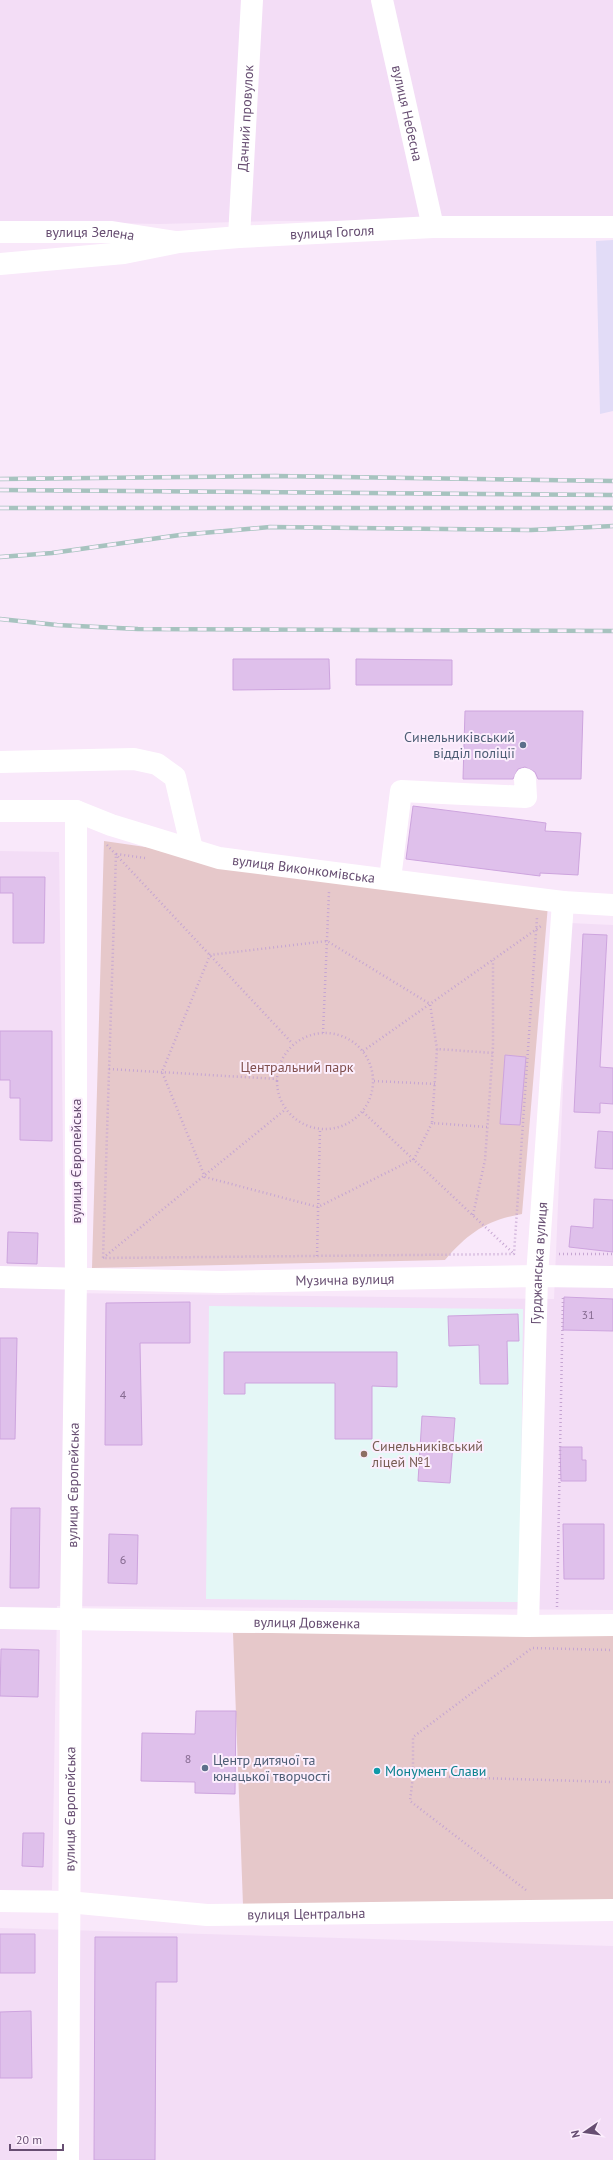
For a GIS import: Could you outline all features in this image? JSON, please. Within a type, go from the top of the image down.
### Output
[{"type":"street","name":"Дачний провулок","points":[[239,237],[252,0]]},
{"type":"street","name":"вулиця Небесна","points":[[382,0],[433,227]]},
{"type":"street","name":"вулиця Гоголя","points":[[0,264],[124,253],[180,242],[239,237],[433,227],[613,227]]},
{"type":"street","name":"вулиця Зелена","points":[[0,232],[112,232],[180,242]]},
{"type":"street","points":[[0,762],[134,759],[157,764],[176,777],[192,849]]},
{"type":"street","points":[[390,879],[401,791],[526,797],[525,779]]},
{"type":"street","name":"вулиця Виконкомівська","points":[[0,811],[76,811],[112,825],[219,858],[390,879],[561,910],[613,905]]},
{"type":"street","name":"вулиця Європейська","points":[[68,2160],[68,1902],[76,1279],[76,811]]},
{"type":"street","name":"Гурджанська вулиця","points":[[528,1626],[539,1254],[561,910]]},
{"type":"street","name":"Музична вулиця","points":[[0,1277],[220,1282],[514,1276],[613,1277]]},
{"type":"street","name":"вулиця Довженка","points":[[0,1618],[528,1626],[613,1624]]},
{"type":"street","name":"вулиця Центральна","points":[[0,1901],[68,1902],[207,1916],[613,1910]]},
{"type":"path","points":[[104,841],[292,1043]]},
{"type":"path","points":[[103,1258],[116,854]]},
{"type":"path","points":[[116,854],[147,858]]},
{"type":"path","points":[[323,1033],[329,890]]},
{"type":"path","points":[[363,1051],[536,930],[561,910]]},
{"type":"path","points":[[514,1276],[514,1254],[537,912],[561,910]]},
{"type":"path","points":[[205,1176],[318,1207],[414,1159],[432,1123],[437,1049],[430,1004],[327,941],[210,955]]},
{"type":"path","points":[[205,1176],[162,1072],[210,955]]},
{"type":"path","points":[[473,1215],[485,1160],[493,1053],[493,960]]},
{"type":"path","points":[[323,1033],[336,1034],[351,1040],[363,1051],[371,1065],[374,1081],[371,1097],[363,1112],[351,1122],[336,1129],[320,1130],[304,1125],[291,1116],[282,1104],[277,1089],[277,1079],[282,1058],[292,1043],[304,1037],[323,1033]]},
{"type":"path","points":[[437,1049],[493,1053]]},
{"type":"path","points":[[109,1068],[277,1079]]},
{"type":"path","points":[[374,1081],[435,1084]]},
{"type":"path","points":[[76,1279],[286,1109]]},
{"type":"path","points":[[363,1112],[514,1254]]},
{"type":"path","points":[[432,1123],[487,1127]]},
{"type":"path","points":[[317,1256],[320,1130]]},
{"type":"path","points":[[556,1649],[564,1254]]},
{"type":"path","points":[[103,1258],[613,1254]]},
{"type":"path","points":[[527,1891],[410,1801],[413,1776],[413,1737],[532,1648],[613,1650]]},
{"type":"path","points":[[413,1776],[613,1782]]},
{"type":"shaded area","points":[[0,0],[613,0],[613,221],[274,221],[160,224],[0,221]]},
{"type":"shaded area","points":[[613,240],[613,411],[600,414],[596,241]]},
{"type":"shaded area","points":[[0,851],[59,852],[65,1293],[554,1299],[570,923],[613,925],[613,1610],[57,1606],[52,1890],[0,1891]]},
{"type":"shaded area","name":"Синельниківський ліцей №1","points":[[209,1306],[523,1309],[520,1602],[206,1599]]},
{"type":"shaded area","points":[[0,1928],[613,1946],[613,2160],[0,2160]]},
{"type":"green space","name":"Центральний парк","points":[[104,841],[548,905],[522,1214],[498,1220],[479,1229],[462,1242],[445,1260],[92,1268]]},
{"type":"green space","points":[[613,1632],[613,1903],[243,1905],[233,1633]]},
{"type":"building","points":[[233,659],[329,659],[330,689],[233,690]]},
{"type":"building","points":[[356,659],[452,660],[452,685],[356,685]]},
{"type":"building","name":"Синельниківський відділ поліції","points":[[465,711],[583,711],[581,779],[538,779],[535,772],[525,767],[518,769],[513,779],[463,779]]},
{"type":"building","points":[[413,806],[546,823],[545,831],[581,833],[578,875],[540,873],[540,876],[406,859]]},
{"type":"building","points":[[0,877],[45,877],[44,943],[13,943],[13,893],[0,893]]},
{"type":"building","points":[[583,934],[607,935],[600,1067],[613,1068],[613,1104],[600,1103],[600,1113],[574,1112]]},
{"type":"building","points":[[0,1031],[52,1031],[52,1141],[20,1140],[20,1098],[10,1098],[10,1080],[0,1080]]},
{"type":"building","points":[[505,1055],[526,1057],[520,1125],[500,1124]]},
{"type":"building","points":[[598,1131],[613,1132],[613,1169],[595,1168]]},
{"type":"building","points":[[594,1199],[613,1200],[613,1252],[569,1247],[571,1226],[593,1228]]},
{"type":"building","points":[[8,1232],[38,1233],[37,1264],[7,1263]]},
{"type":"building","points":[[564,1297],[613,1299],[613,1331],[563,1330]]},
{"type":"building","points":[[190,1302],[190,1343],[140,1343],[142,1445],[105,1445],[106,1303]]},
{"type":"building","points":[[518,1314],[519,1341],[507,1341],[508,1384],[480,1384],[479,1345],[449,1346],[448,1316]]},
{"type":"building","points":[[0,1338],[17,1338],[15,1439],[0,1439]]},
{"type":"building","points":[[224,1352],[397,1352],[397,1387],[372,1386],[372,1439],[335,1439],[335,1383],[245,1383],[245,1394],[224,1394]]},
{"type":"building","points":[[422,1416],[455,1418],[450,1483],[418,1481]]},
{"type":"building","points":[[560,1447],[582,1447],[582,1460],[586,1460],[586,1481],[561,1481]]},
{"type":"building","points":[[11,1508],[40,1508],[39,1588],[10,1588]]},
{"type":"building","points":[[563,1524],[604,1524],[604,1579],[564,1579]]},
{"type":"building","points":[[109,1534],[138,1535],[137,1584],[108,1583]]},
{"type":"building","points":[[1,1649],[39,1650],[38,1697],[0,1696]]},
{"type":"building","points":[[196,1711],[236,1711],[235,1794],[195,1793],[195,1782],[141,1781],[142,1733],[195,1734]]},
{"type":"building","points":[[23,1833],[44,1833],[43,1867],[22,1866]]},
{"type":"building","points":[[0,1934],[35,1934],[35,1973],[0,1973]]},
{"type":"building","points":[[95,1937],[177,1937],[177,1982],[156,1982],[155,2160],[94,2160]]},
{"type":"building","points":[[31,2011],[32,2078],[0,2078],[0,2012]]},
{"type":"railway","points":[[0,479],[275,476],[613,481]]},
{"type":"railway","points":[[0,490],[613,495]]},
{"type":"railway","points":[[0,508],[613,508]]},
{"type":"railway","points":[[0,557],[52,553],[180,535],[270,527],[531,530],[613,526]]},
{"type":"railway","points":[[0,619],[57,625],[138,629],[613,631]]},
{"type":"place","name":"Синельниківський відділ поліції","points":[[523,745]]},
{"type":"place","name":"Синельниківський ліцей №1","points":[[364,1454]]},
{"type":"place","name":"Центр дитячої та юнацької творчості","points":[[205,1768]]},
{"type":"place","name":"Монумент Слави","points":[[377,1771]]}]
